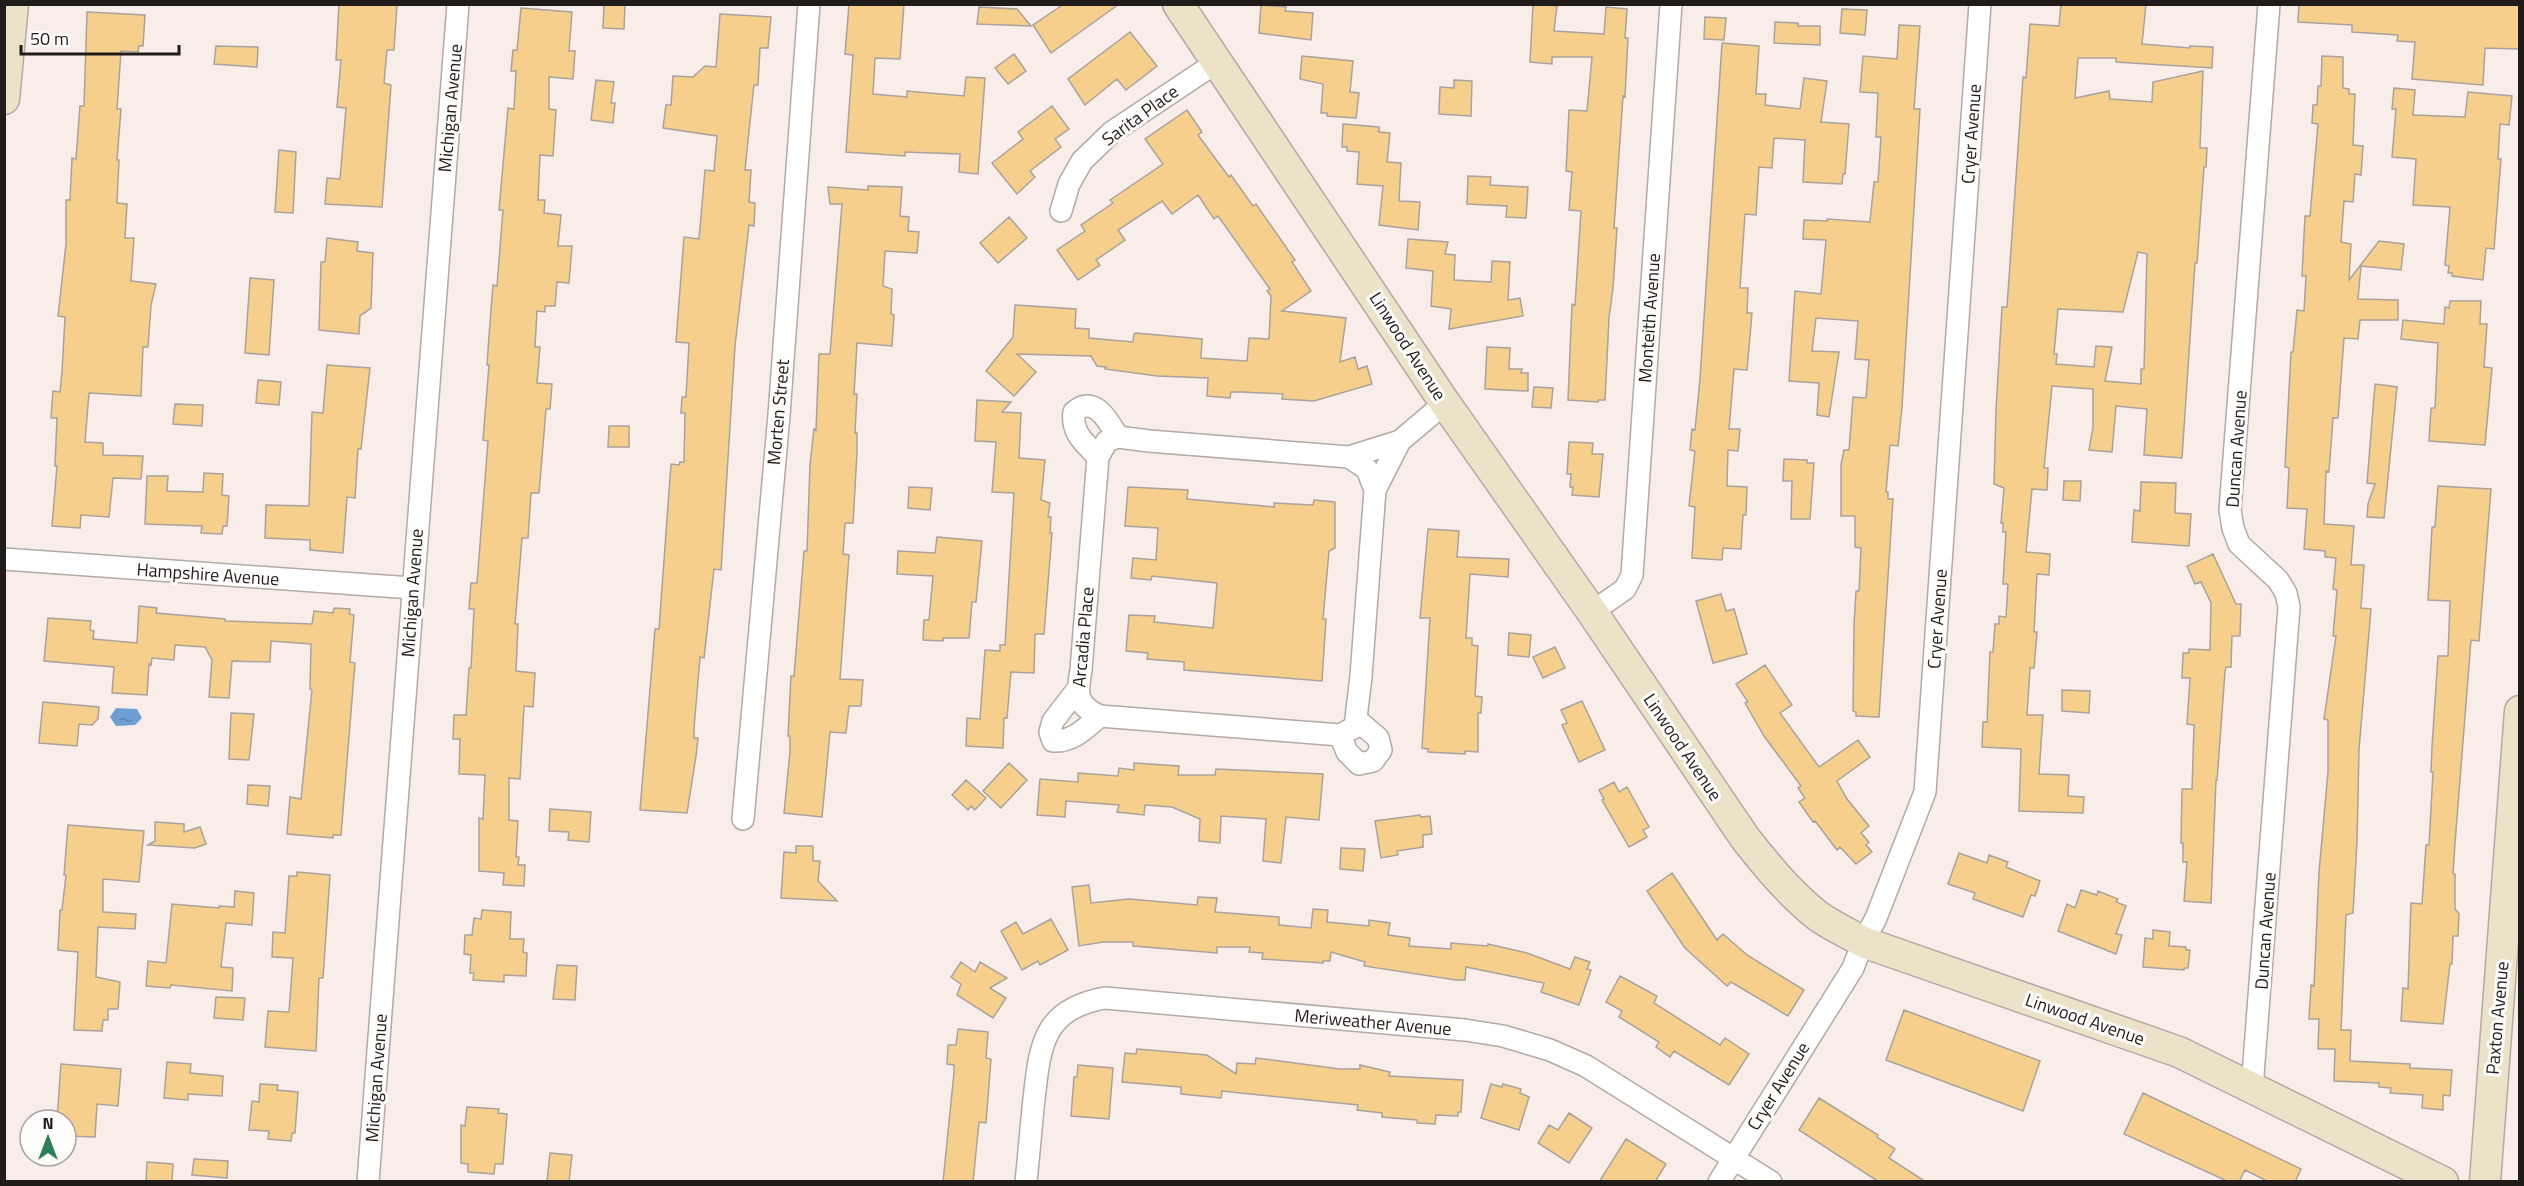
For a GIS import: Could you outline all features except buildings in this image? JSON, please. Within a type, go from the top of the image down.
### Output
[{"type":"main road","points":[[4,99],[13,4]]},
{"type":"main road","name":"Linwood Avenue","points":[[1178,4],[1445,403],[1767,866],[1795,896],[1819,916],[1863,942],[2179,1052],[2443,1182]]},
{"type":"main road","name":"Paxton Avenue","points":[[2485,1182],[2520,711]]},
{"type":"street","name":"Michigan Avenue","points":[[368,1182],[458,4]]},
{"type":"street","name":"Morten Street","points":[[744,819],[778,415],[808,4]]},
{"type":"street","name":"Monteith Avenue","points":[[1592,612],[1625,589],[1632,575],[1671,4]]},
{"type":"street","name":"Cryer Avenue","points":[[1719,1182],[1853,968],[1876,918],[1925,792],[1980,4]]},
{"type":"street","name":"Duncan Avenue","points":[[2252,1089],[2289,607],[2286,592],[2278,580],[2239,544],[2230,510],[2269,4]]},
{"type":"street","name":"Sarita Place","points":[[1061,211],[1069,184],[1082,161],[1112,132],[1217,62]]},
{"type":"street","points":[[1077,690],[1053,722],[1050,732],[1053,741],[1063,742],[1077,735],[1100,716],[1340,735],[1355,727],[1358,720],[1375,490],[1400,441],[1445,403]]},
{"type":"street","points":[[1118,437],[1108,420],[1096,409],[1088,405],[1081,406],[1074,412],[1072,423],[1079,437],[1098,457],[1107,441],[1118,437],[1348,457],[1400,441]]},
{"type":"street","name":"Arcadia Place","points":[[1098,457],[1082,670],[1077,690],[1085,706],[1100,716]]},
{"type":"street","points":[[1348,457],[1367,469],[1375,490]]},
{"type":"street","name":"Hampshire Avenue","points":[[4,559],[412,588]]},
{"type":"street","points":[[1340,735],[1347,753],[1359,764],[1373,761],[1381,750],[1378,738],[1358,720]]},
{"type":"street","name":"Meriweather Avenue","points":[[1026,1182],[1039,1055],[1046,1035],[1058,1018],[1075,1006],[1105,998],[1465,1030],[1503,1036],[1550,1050],[1586,1066],[1771,1182]]},
{"type":"water","points":[[116,708],[137,709],[142,718],[135,725],[116,726],[110,717]]}]
